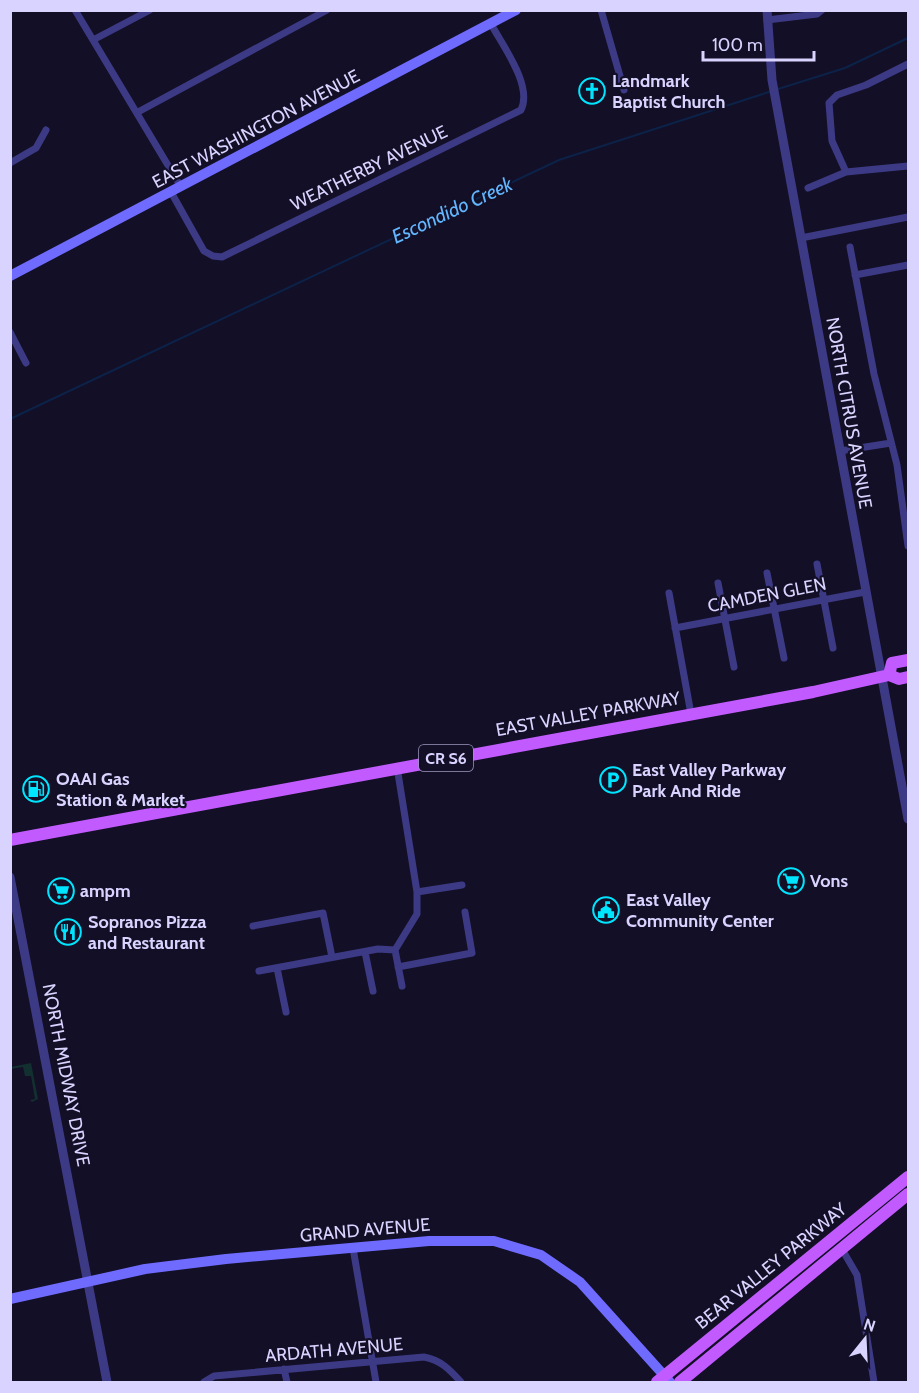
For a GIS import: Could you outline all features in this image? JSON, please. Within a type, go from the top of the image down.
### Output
[{"type":"main road","name":"EAST WASHINGTON AVENUE","points":[[10,276],[491,24],[503,14],[516,10]]},
{"type":"main road","name":"EAST VALLEY PARKWAY","points":[[886,676],[892,663],[909,660]]},
{"type":"main road","name":"EAST VALLEY PARKWAY","points":[[10,840],[886,676],[899,679],[909,677]]},
{"type":"main road","name":"BEAR VALLEY PARKWAY","points":[[664,1380],[909,1177]]},
{"type":"main road","name":"BEAR VALLEY PARKWAY","points":[[680,1383],[843,1251],[909,1194]]},
{"type":"main road","name":"GRAND AVENUE","points":[[10,1299],[88,1280],[226,1259],[453,1239],[494,1241],[523,1248],[558,1265],[580,1282],[664,1380]]},
{"type":"street","name":"WEATHERBY AVENUE","points":[[75,10],[138,112],[204,251],[213,256],[222,257],[521,110],[526,93],[491,24]]},
{"type":"street","points":[[93,40],[150,10]]},
{"type":"street","points":[[138,112],[327,10]]},
{"type":"street","points":[[601,10],[624,90]]},
{"type":"street","points":[[767,15],[817,14],[822,10]]},
{"type":"street","name":"NORTH CITRUS AVENUE","points":[[767,15],[772,80],[865,592],[886,676],[909,819]]},
{"type":"street","points":[[846,172],[832,141],[829,103],[837,95],[866,85],[909,64]]},
{"type":"street","points":[[10,163],[36,148],[46,130]]},
{"type":"street","points":[[808,188],[846,172],[909,166]]},
{"type":"street","points":[[801,238],[909,217]]},
{"type":"street","points":[[850,247],[874,374],[897,465],[909,546]]},
{"type":"street","points":[[855,275],[909,265]]},
{"type":"street","points":[[10,332],[26,363]]},
{"type":"street","points":[[840,451],[891,442]]},
{"type":"street","points":[[817,564],[833,648]]},
{"type":"street","points":[[767,573],[784,658]]},
{"type":"street","points":[[718,583],[734,667]]},
{"type":"street","name":"CAMDEN GLEN","points":[[675,628],[865,592]]},
{"type":"street","points":[[669,593],[691,714]]},
{"type":"street","points":[[398,767],[417,892],[417,914],[395,950],[402,986]]},
{"type":"street","name":"NORTH MIDWAY DRIVE","points":[[10,877],[107,1383]]},
{"type":"street","points":[[417,892],[462,885]]},
{"type":"street","points":[[398,967],[472,953],[465,912]]},
{"type":"street","points":[[252,926],[323,913],[332,957]]},
{"type":"street","points":[[259,971],[389,948],[395,950]]},
{"type":"street","points":[[365,952],[373,991]]},
{"type":"street","points":[[277,968],[286,1012]]},
{"type":"street","points":[[352,1248],[376,1383]]},
{"type":"street","points":[[843,1251],[857,1275],[874,1383]]},
{"type":"street","name":"ARDATH AVENUE","points":[[204,1383],[214,1376],[424,1357],[435,1359],[449,1369],[461,1383]]},
{"type":"street","points":[[284,1369],[287,1383]]},
{"type":"green space","points":[[31,1063],[38,1099],[32,1102],[30,1100],[35,1099],[31,1076],[25,1076],[23,1067],[10,1069]]},
{"type":"waterway","name":"Escondido Creek","points":[[778,89],[845,68],[908,38]]},
{"type":"waterway","name":"Escondido Creek","points":[[10,419],[559,160],[772,91]]},
{"type":"place","name":"Landmark Baptist Church","points":[[592,91]]},
{"type":"place","name":"East Valley Parkway Park And Ride","points":[[613,780]]},
{"type":"place","name":"OAAI Gas Station & Market","points":[[36,789]]},
{"type":"place","name":"Vons","points":[[791,881]]},
{"type":"place","name":"ampm","points":[[61,891]]},
{"type":"place","name":"East Valley Community Center","points":[[606,910]]},
{"type":"place","name":"Sopranos Pizza and Restaurant","points":[[68,932]]}]
